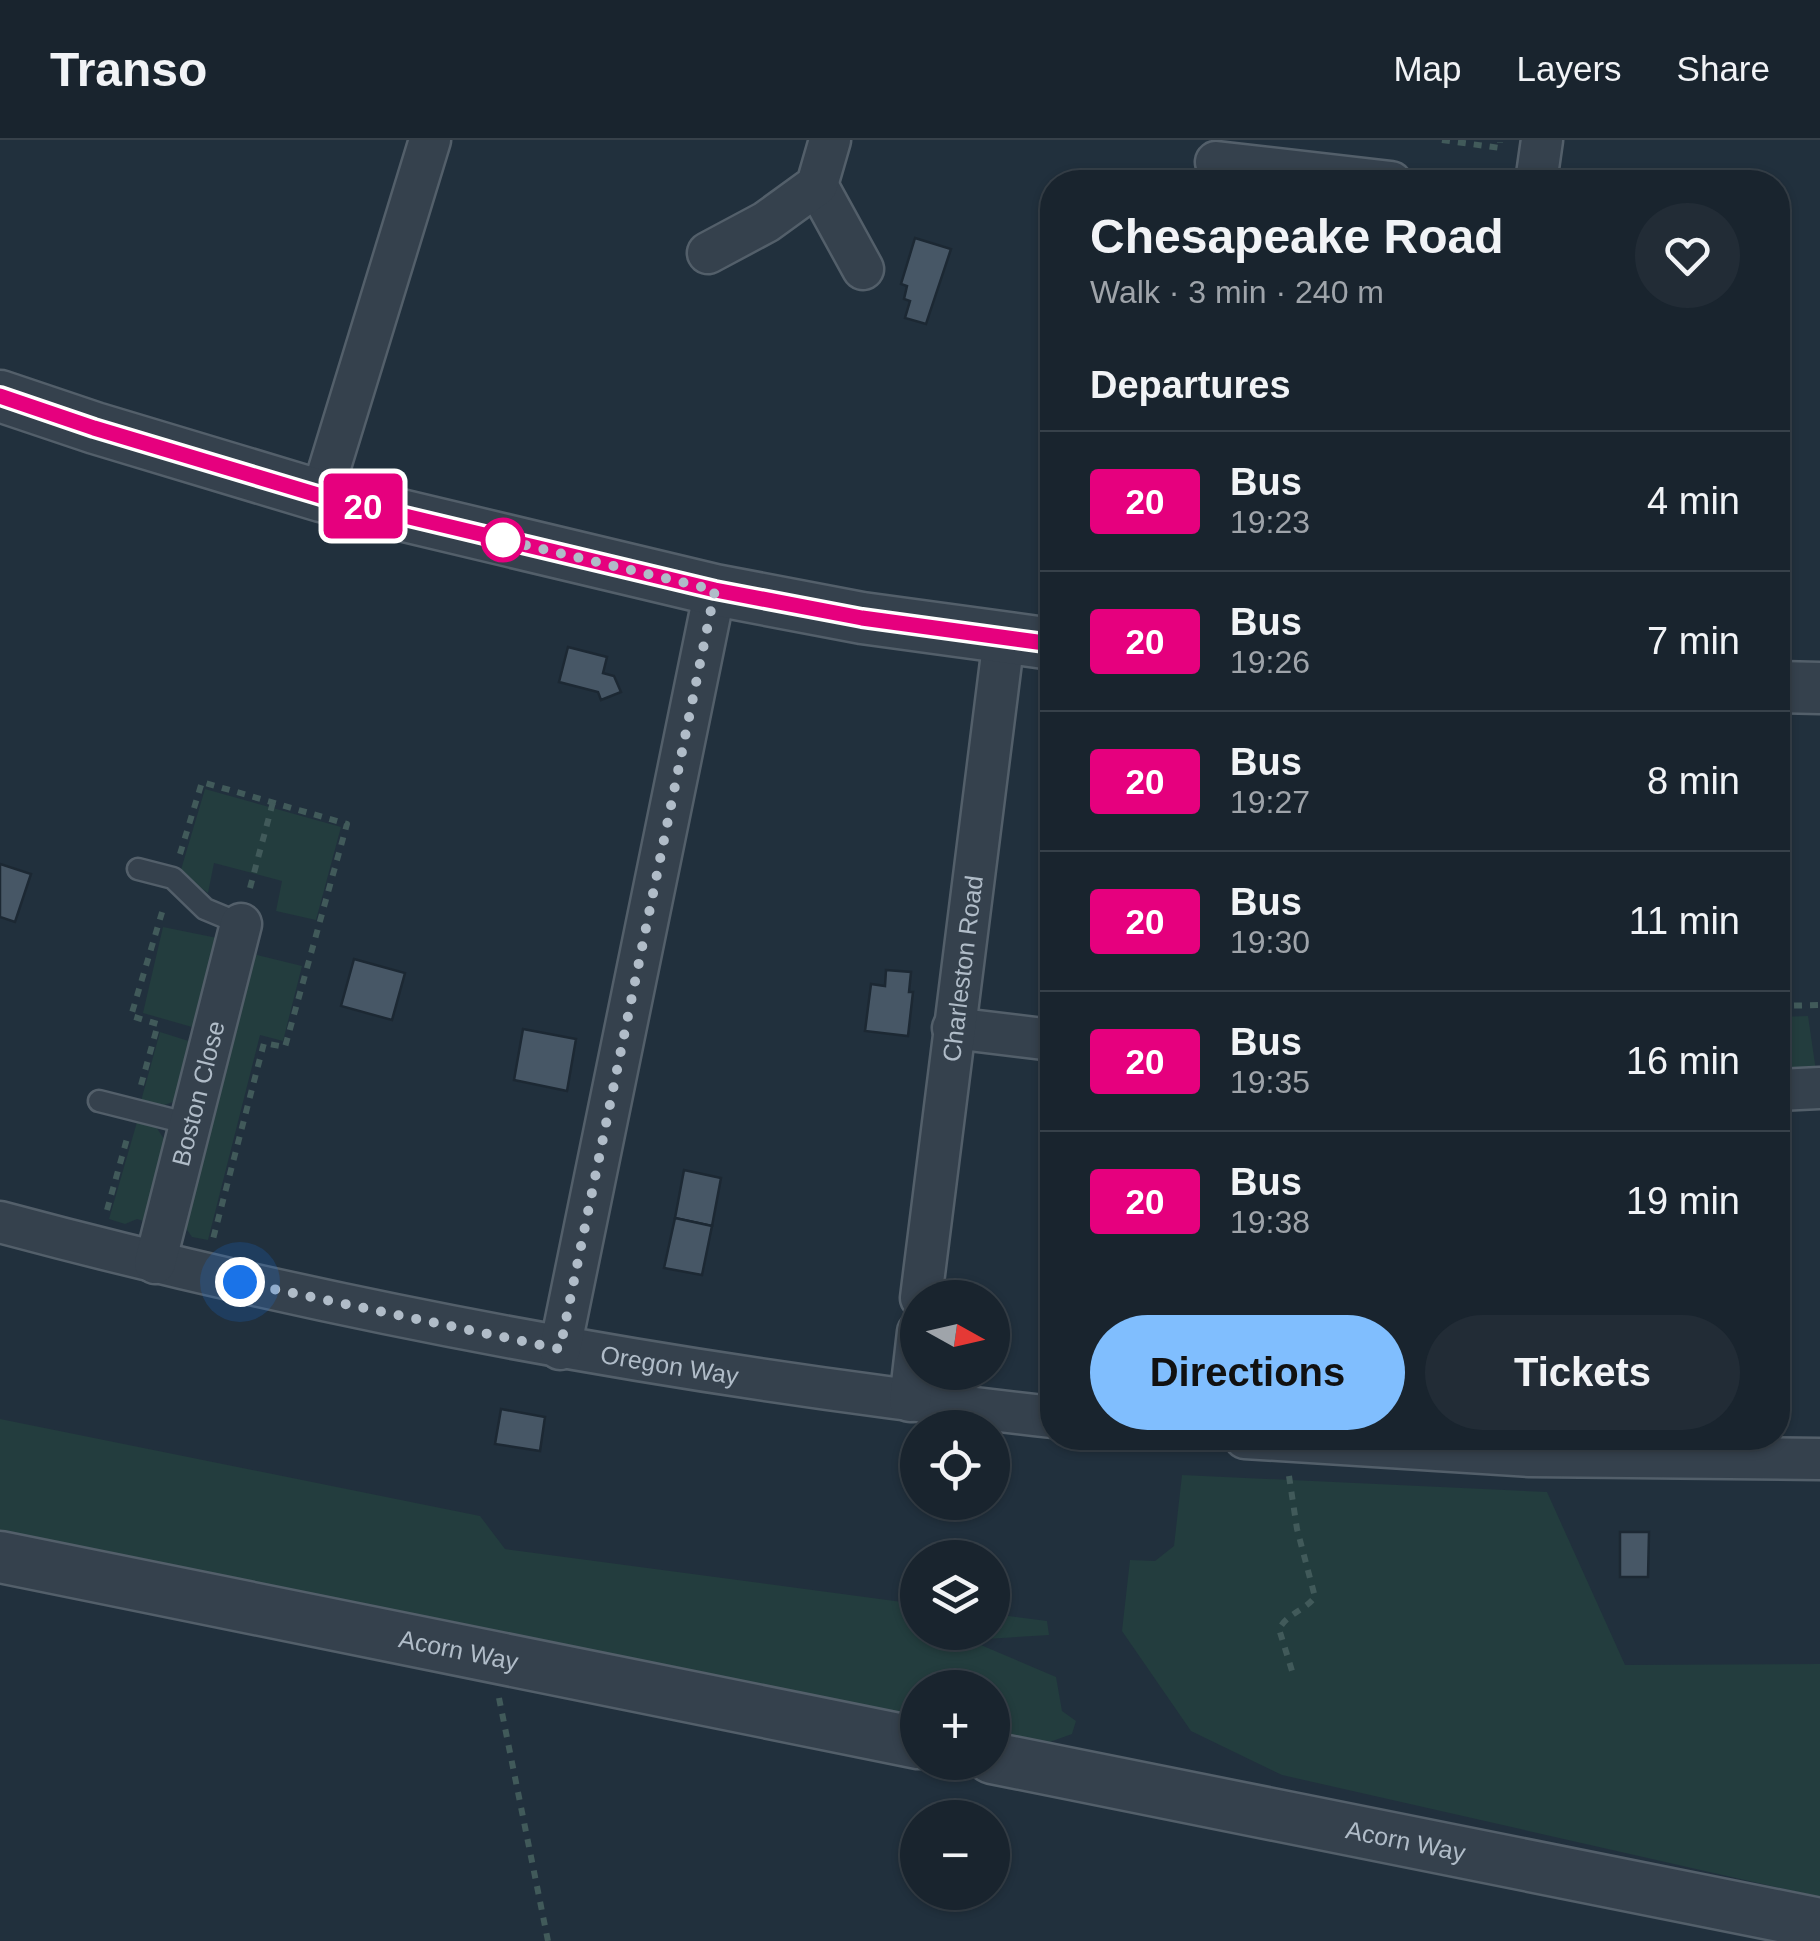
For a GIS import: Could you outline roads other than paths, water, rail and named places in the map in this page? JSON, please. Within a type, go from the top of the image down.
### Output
[{"type":"street","points":[[321,496],[430,140]]},
{"type":"street","points":[[708,253],[766,222],[817,184],[830,140]]},
{"type":"street","points":[[1538,170],[1542,140]]},
{"type":"street","points":[[1216,161],[1291,170]]},
{"type":"street","points":[[817,184],[863,269]]},
{"type":"street","points":[[0,396],[321,496],[715,590],[862,618],[1040,642]]},
{"type":"street","points":[[560,1349],[715,590]]},
{"type":"street","name":"Charleston Road","points":[[924,1280],[952,1028],[1004,638]]},
{"type":"street","points":[[1790,687],[1820,688]]},
{"type":"street","name":"Boston Close","points":[[155,1263],[241,924]]},
{"type":"street","points":[[952,1028],[1040,1039]]},
{"type":"street","points":[[1790,1089],[1820,1088]]},
{"type":"street","name":"Oregon Way","points":[[0,1222],[155,1263],[560,1349],[1040,1417]]},
{"type":"street","points":[[910,1401],[911,1390]]},
{"type":"street","points":[[1439,1450],[1530,1456],[1820,1460]]},
{"type":"street","name":"Acorn Way","points":[[0,1557],[900,1739]]},
{"type":"street","name":"Acorn Way","points":[[1010,1762],[1820,1924]]},
{"type":"lane","points":[[138,869],[173,878],[205,910],[241,924]]},
{"type":"lane","points":[[100,1101],[190,1124]]}]
